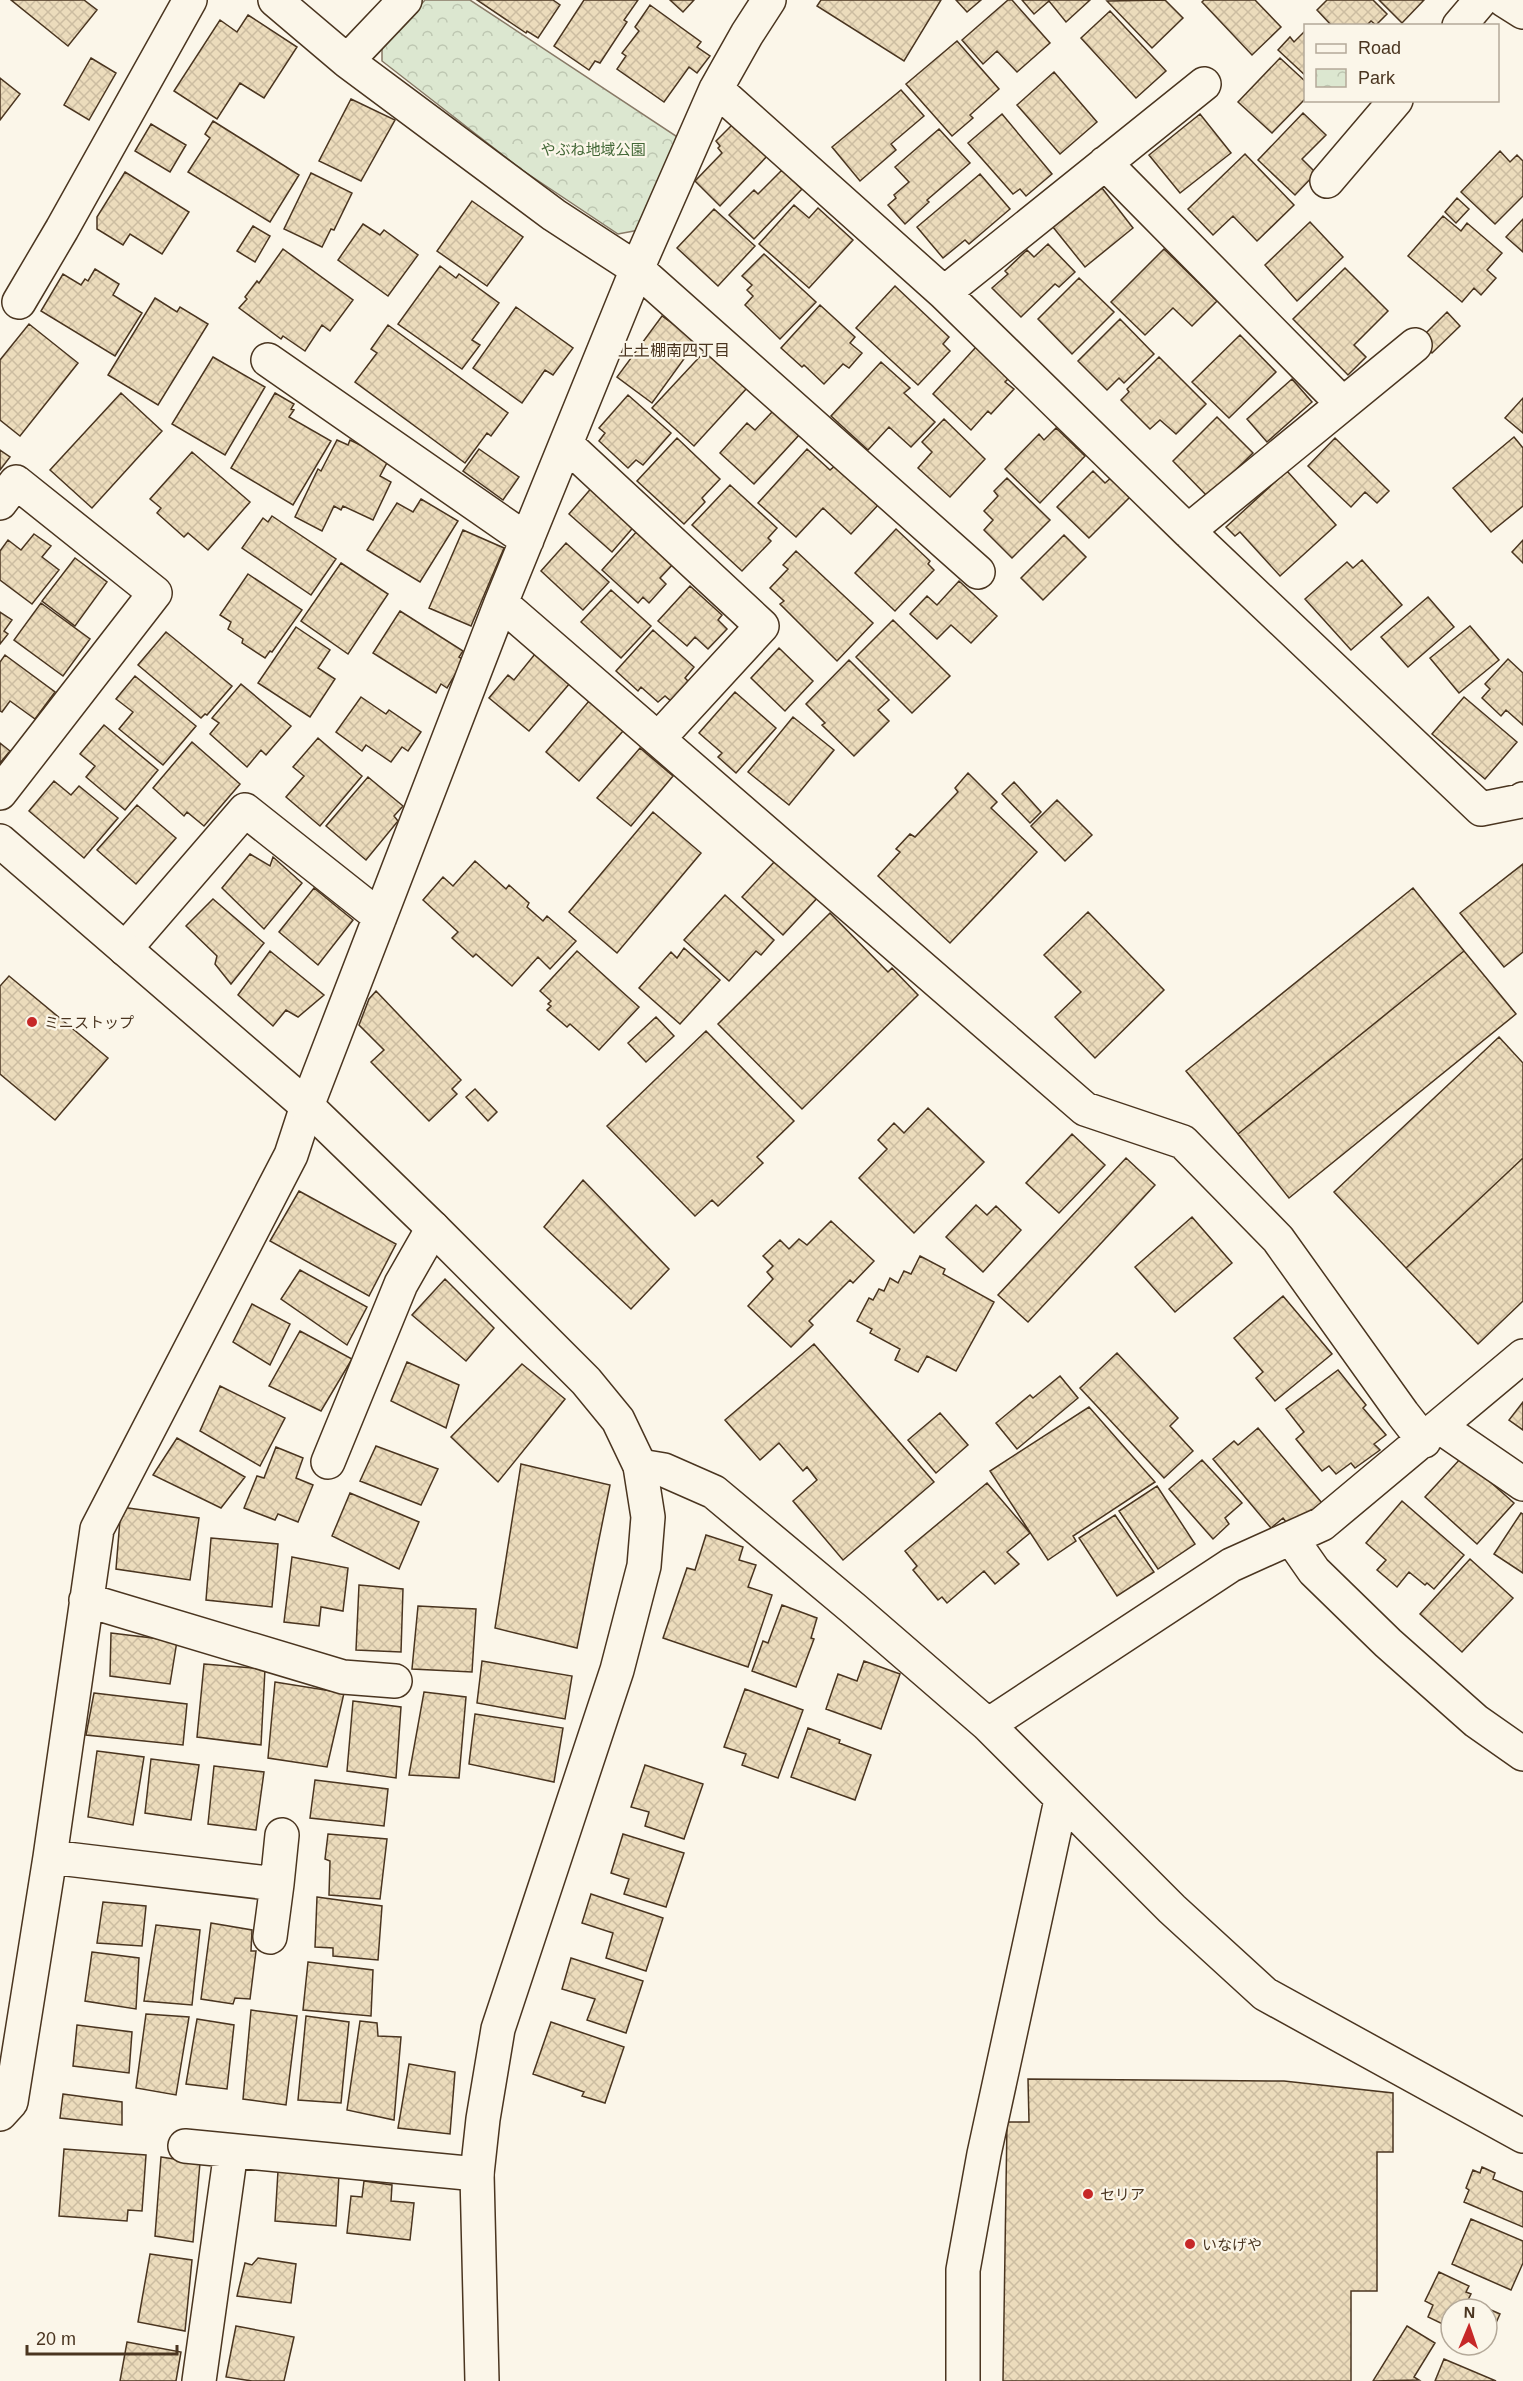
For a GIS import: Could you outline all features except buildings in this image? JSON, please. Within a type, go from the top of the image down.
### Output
[{"type":"street","points":[[19,302],[190,0]]},
{"type":"street","points":[[275,0],[347,61],[554,215],[637,269],[978,572]]},
{"type":"street","points":[[347,61],[405,0]]},
{"type":"street","points":[[0,2114],[11,2102],[50,1857],[97,1529],[291,1155],[307,1106],[501,603],[637,269],[716,89],[769,0]]},
{"type":"street","points":[[1463,24],[1506,3]]},
{"type":"street","points":[[944,293],[1204,84]]},
{"type":"street","points":[[716,89],[944,293],[1188,531],[1481,809],[1523,799]]},
{"type":"street","points":[[1327,181],[1394,102]]},
{"type":"street","points":[[1105,163],[1343,404]]},
{"type":"street","points":[[1188,531],[1415,345]]},
{"type":"street","points":[[267,360],[527,540]]},
{"type":"street","points":[[566,444],[762,626],[658,739]]},
{"type":"street","points":[[0,503],[16,482],[155,593],[0,793]]},
{"type":"street","points":[[501,603],[1085,1109],[1183,1142],[1278,1239],[1403,1414],[1432,1434],[1523,1484]]},
{"type":"street","points":[[125,949],[245,810],[380,916]]},
{"type":"street","points":[[0,841],[307,1106],[433,1228],[586,1381],[618,1420],[640,1466],[648,1517],[644,1566],[617,1670],[498,2029],[483,2119],[477,2174],[482,2381]]},
{"type":"street","points":[[328,1462],[400,1284],[433,1228]]},
{"type":"street","points":[[988,1725],[1231,1565],[1322,1524],[1523,1356]]},
{"type":"street","points":[[640,1466],[664,1470],[714,1491],[854,1609],[988,1725],[1172,1909],[1265,1994],[1523,2136]]},
{"type":"street","points":[[1291,1538],[1314,1571],[1388,1643],[1476,1721],[1523,1754]]},
{"type":"street","points":[[86,1600],[343,1677],[396,1682]]},
{"type":"street","points":[[963,2381],[963,2270],[984,2154],[1061,1800]]},
{"type":"street","points":[[270,1937],[282,1835]]},
{"type":"street","points":[[50,1857],[277,1884]]},
{"type":"street","points":[[185,2146],[477,2174]]},
{"type":"street","points":[[199,2381],[231,2151]]},
{"type":"green space","name":"やぶね地域公園","points":[[425,0],[470,0],[679,138],[639,230],[618,234],[522,170],[382,61],[382,47]]},
{"type":"place","name":"ミニストップ","points":[[32,1022]]},
{"type":"place","name":"セリア","points":[[1088,2194]]},
{"type":"place","name":"いなげや","points":[[1190,2244]]},
{"type":"district","name":"上土棚南四丁目","points":[[674,350]]}]
